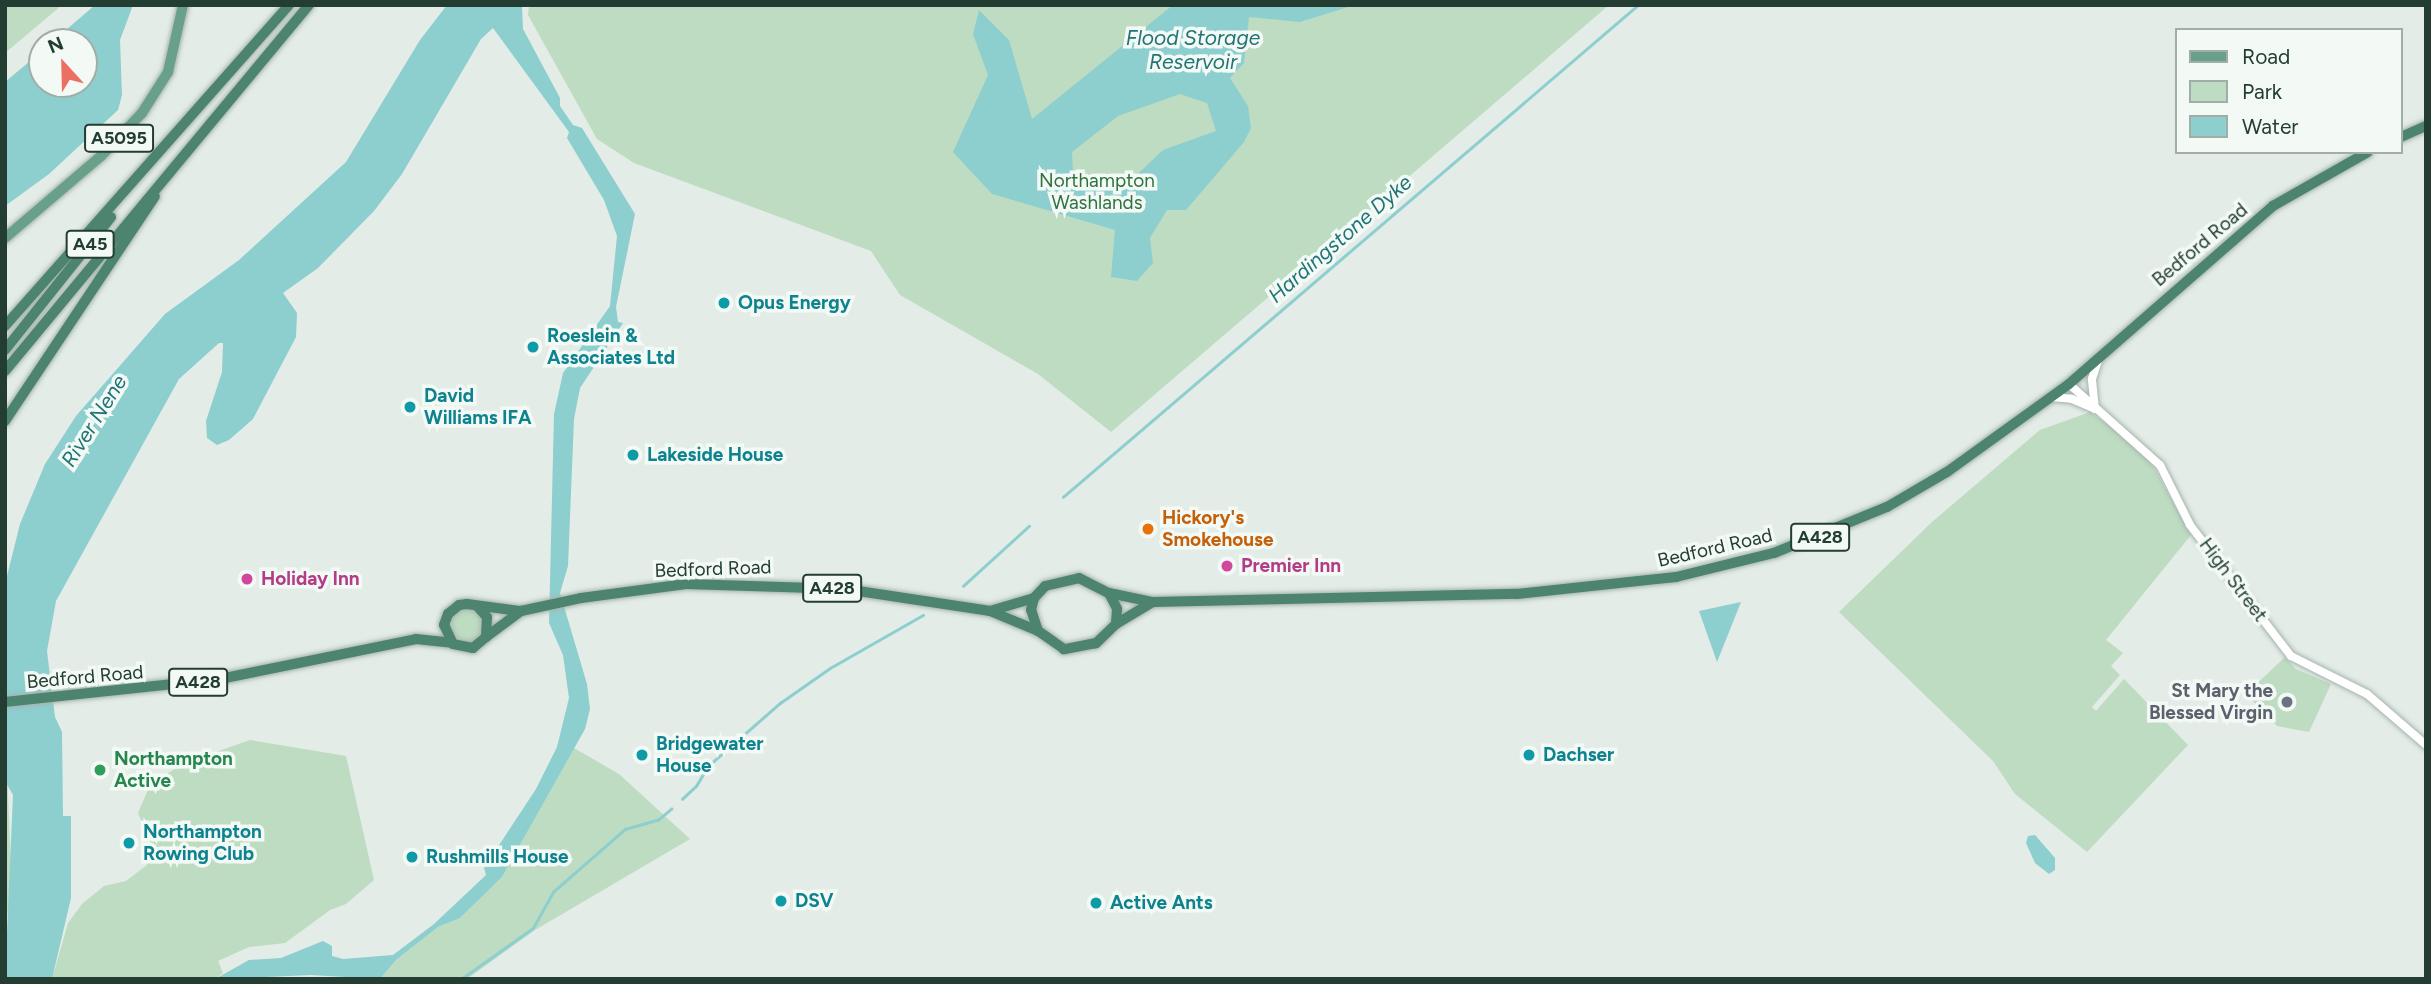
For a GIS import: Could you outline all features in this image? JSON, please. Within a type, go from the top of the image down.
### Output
[{"type":"highway","name":"A45","points":[[5,350],[174,139],[289,5]]},
{"type":"highway","name":"A45","points":[[5,372],[309,5]]},
{"type":"highway","points":[[2403,136],[2426,126]]},
{"type":"highway","points":[[5,326],[174,139]]},
{"type":"highway","name":"Bedford Road","points":[[1108,593],[1153,602],[1542,593],[1607,588],[1730,566],[1824,536],[1887,507],[1947,472],[2069,384],[2273,206],[2364,154]]},
{"type":"highway","points":[[5,421],[173,166]]},
{"type":"highway","points":[[1069,578],[1089,581],[1108,593],[1117,609],[1116,624],[1104,639],[1074,650],[1055,645],[1038,631],[1031,610],[1034,597],[1045,586],[1069,578]]},
{"type":"highway","name":"Bedford Road","points":[[477,607],[521,611],[581,597],[686,584],[783,584],[898,595],[990,611],[1038,631]]},
{"type":"highway","name":"Bedford Road","points":[[990,611],[1034,597]]},
{"type":"highway","name":"Bedford Road","points":[[1116,624],[1153,602]]},
{"type":"highway","points":[[459,605],[477,607],[489,623],[486,637],[473,648],[452,643],[445,632],[446,619],[459,605]]},
{"type":"highway","name":"Bedford Road","points":[[486,637],[521,611]]},
{"type":"highway","name":"Bedford Road","points":[[416,639],[446,619]]},
{"type":"highway","name":"Bedford Road","points":[[5,702],[220,679],[416,639],[452,643]]},
{"type":"main road","name":"A5095","points":[[5,238],[101,156],[142,113],[171,65],[183,5]]},
{"type":"street","points":[[2095,410],[2092,379],[2098,358]]},
{"type":"street","name":"High Street","points":[[2069,384],[2095,410],[2160,465],[2190,525],[2291,656],[2367,694],[2426,745]]},
{"type":"street","points":[[2051,397],[2072,399],[2095,410]]},
{"type":"green space","points":[[5,5],[62,5],[35,28],[28,28],[28,34],[5,53]]},
{"type":"green space","name":"Northampton Washlands","points":[[529,5],[1609,5],[1111,432],[1038,374],[900,295],[871,251],[634,163],[597,139],[528,15]]},
{"type":"green space","points":[[2090,412],[2129,440],[2153,466],[2191,535],[2106,640],[2123,653],[2111,666],[2120,675],[2092,707],[2096,711],[2124,679],[2188,745],[2087,852],[2015,794],[1993,761],[1839,612],[1932,522],[2040,430]]},
{"type":"green space","points":[[467,609],[479,614],[484,626],[479,638],[467,643],[455,638],[450,626],[455,614]]},
{"type":"green space","points":[[2285,657],[2296,669],[2331,684],[2309,732],[2277,726],[2246,694]]},
{"type":"green space","points":[[5,725],[12,888],[5,927]]},
{"type":"green space","points":[[250,740],[346,756],[374,880],[346,904],[330,910],[285,943],[249,947],[218,961],[223,973],[215,979],[52,979],[68,923],[82,904],[104,886],[126,881],[147,865],[151,844],[138,813],[150,785],[182,764]]},
{"type":"green space","points":[[574,748],[619,774],[690,839],[535,930],[467,979],[380,979],[396,960],[438,927],[460,918],[502,877]]},
{"type":"water","points":[[95,5],[133,5],[120,40],[122,95],[118,110],[49,174],[5,206],[5,82],[28,63],[28,98],[98,98],[98,28],[68,28]]},
{"type":"water","name":"River Nene","points":[[447,5],[522,5],[523,29],[560,98],[560,106],[573,125],[582,128],[635,214],[616,307],[618,322],[623,323],[580,388],[574,419],[568,566],[560,593],[587,684],[590,709],[585,729],[502,877],[460,918],[438,927],[396,960],[380,979],[311,975],[215,979],[249,960],[281,958],[323,941],[332,946],[332,956],[343,959],[393,955],[434,924],[486,875],[484,868],[536,789],[557,747],[569,698],[563,655],[549,623],[554,414],[563,373],[610,306],[617,236],[604,200],[567,138],[569,132],[493,28],[481,39],[402,174],[374,211],[318,268],[283,293],[297,313],[296,337],[253,419],[229,440],[217,445],[207,438],[206,421],[222,372],[223,343],[219,343],[179,379],[56,601],[47,651],[55,717],[62,732],[63,816],[71,816],[71,898],[52,979],[5,979],[13,795],[5,781],[5,584],[20,524],[45,464],[76,416],[165,314],[239,260],[346,162],[420,40]]},
{"type":"water","name":"Flood Storage Reservoir","points":[[1173,5],[1355,5],[1300,22],[1249,17],[1244,63],[1230,78],[1248,106],[1251,128],[1244,142],[1186,210],[1167,210],[1150,238],[1153,263],[1137,281],[1111,277],[1115,230],[992,194],[953,152],[988,75],[973,34],[979,10],[1009,40],[1032,119]],"holes":[[[1180,94],[1207,103],[1216,131],[1163,150],[1124,187],[1109,187],[1073,172],[1072,152],[1118,116]]]},
{"type":"water","points":[[1741,602],[1717,662],[1699,611]]},
{"type":"water","points":[[2035,835],[2055,858],[2055,870],[2049,874],[2035,863],[2026,843],[2028,836]]},
{"type":"waterway","name":"Hardingstone Dyke","points":[[1063,497],[1638,5]]},
{"type":"waterway","name":"Hardingstone Dyke","points":[[963,586],[1029,526]]},
{"type":"waterway","name":"Hardingstone Dyke","points":[[682,799],[696,786],[708,766],[780,703],[830,668],[923,615]]},
{"type":"waterway","name":"Hardingstone Dyke","points":[[461,979],[533,928],[553,892],[625,829],[659,819],[671,809]]},
{"type":"place","name":"Opus Energy","points":[[724,303]]},
{"type":"place","name":"Roeslein & Associates Ltd","points":[[533,347]]},
{"type":"place","name":"David Williams IFA","points":[[410,407]]},
{"type":"place","name":"Lakeside House","points":[[633,455]]},
{"type":"place","name":"Hickory's Smokehouse","points":[[1148,529]]},
{"type":"place","name":"Premier Inn","points":[[1227,566]]},
{"type":"place","name":"Holiday Inn","points":[[247,579]]},
{"type":"place","name":"St Mary the Blessed Virgin","points":[[2287,702]]},
{"type":"place","name":"Bridgewater House","points":[[642,755]]},
{"type":"place","name":"Dachser","points":[[1529,755]]},
{"type":"place","name":"Northampton Active","points":[[100,770]]},
{"type":"place","name":"Northampton Rowing Club","points":[[129,843]]},
{"type":"place","name":"Rushmills House","points":[[412,857]]},
{"type":"place","name":"DSV","points":[[781,901]]},
{"type":"place","name":"Active Ants","points":[[1096,903]]}]
